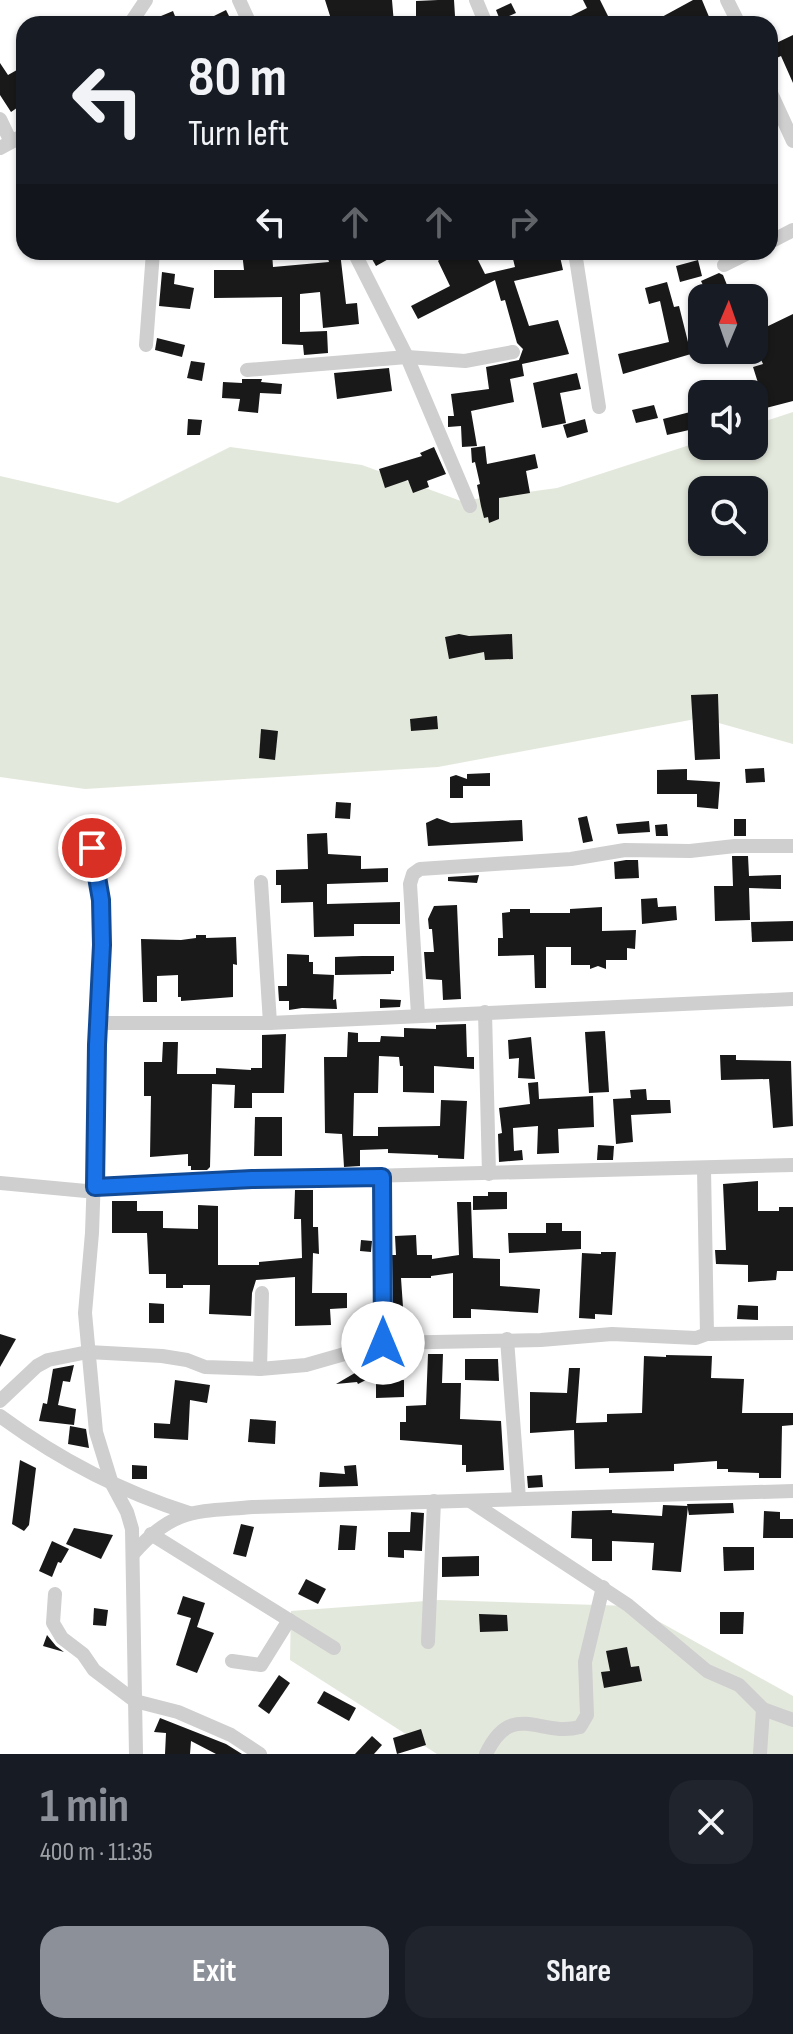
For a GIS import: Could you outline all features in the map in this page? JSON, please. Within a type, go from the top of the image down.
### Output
[{"type":"street","points":[[778,108],[793,141]]},
{"type":"street","points":[[0,119],[12,142]]},
{"type":"street","points":[[146,345],[152,260]]},
{"type":"street","points":[[358,260],[407,357],[470,506]]},
{"type":"street","points":[[576,260],[599,407]]},
{"type":"street","points":[[724,265],[734,260]]},
{"type":"street","points":[[247,370],[407,357],[465,361],[513,352]]},
{"type":"street","points":[[418,1015],[410,884],[413,874],[420,869],[571,859],[625,850],[690,851],[735,846],[793,846]]},
{"type":"street","points":[[92,848],[101,900],[95,1187],[85,1313],[96,1432],[112,1484],[127,1512],[134,1553],[136,1754]]},
{"type":"street","points":[[261,882],[270,1023]]},
{"type":"street","points":[[98,1023],[270,1023],[793,999]]},
{"type":"street","points":[[485,1012],[489,1174]]},
{"type":"street","points":[[0,1183],[86,1191],[95,1187],[252,1179],[793,1165]]},
{"type":"street","points":[[704,1169],[707,1334]]},
{"type":"street","points":[[382,1177],[383,1343]]},
{"type":"street","points":[[260,1369],[262,1293]]},
{"type":"street","points":[[0,1401],[37,1366],[48,1360],[88,1352],[147,1354],[187,1360],[205,1367],[260,1369],[306,1365],[383,1343],[558,1340],[612,1334],[696,1338],[707,1334],[793,1333]]},
{"type":"street","points":[[507,1339],[519,1499]]},
{"type":"street","points":[[0,1416],[23,1433],[112,1484],[134,1495],[189,1513]]},
{"type":"street","points":[[134,1553],[161,1526],[189,1513],[253,1507],[793,1491]]},
{"type":"street","points":[[470,1500],[603,1587],[707,1671],[739,1685],[763,1709],[793,1720]]},
{"type":"street","points":[[428,1642],[434,1501]]},
{"type":"street","points":[[151,1534],[334,1648]]},
{"type":"street","points":[[486,1754],[493,1739],[511,1726],[525,1721],[565,1731],[580,1727],[587,1715],[585,1662],[603,1587]]},
{"type":"street","points":[[55,1594],[53,1623],[62,1638],[83,1654],[94,1670],[135,1701],[178,1712],[231,1735],[260,1754]]},
{"type":"street","points":[[232,1661],[261,1665],[289,1620]]},
{"type":"street","points":[[760,1754],[763,1709]]},
{"type":"shaded area","points":[[793,412],[793,744],[701,718],[438,767],[85,789],[0,777],[0,476],[118,503],[230,447],[362,465],[461,501],[557,488],[688,446],[688,460],[768,460],[768,420]]},
{"type":"shaded area","points":[[439,1600],[631,1606],[793,1696],[793,1754],[437,1754],[290,1660],[291,1611]]},
{"type":"building","points":[[325,0],[392,0],[393,16],[330,16]]},
{"type":"building","points":[[454,0],[455,16],[416,16],[416,1]]},
{"type":"building","points":[[583,0],[600,0],[608,16],[571,16],[587,8]]},
{"type":"building","points":[[693,0],[702,0],[709,16],[664,16]]},
{"type":"building","points":[[511,3],[516,13],[498,16],[496,10]]},
{"type":"building","points":[[226,10],[229,16],[214,16]]},
{"type":"building","points":[[793,35],[793,83],[781,56],[778,57],[778,42]]},
{"type":"building","points":[[0,63],[8,75],[16,70],[16,109],[11,112],[0,95]]},
{"type":"building","points":[[243,260],[273,260],[273,267],[341,260],[346,304],[357,303],[359,324],[323,328],[320,292],[300,294],[300,332],[327,331],[328,353],[304,355],[303,345],[282,344],[282,297],[214,298],[214,270],[244,270]]},
{"type":"building","points":[[373,260],[387,260],[376,266]]},
{"type":"building","points":[[478,260],[485,274],[515,267],[513,260],[561,260],[563,270],[514,281],[529,326],[558,320],[569,354],[522,364],[524,376],[510,379],[514,402],[471,411],[477,446],[462,447],[461,426],[448,427],[448,416],[454,416],[451,394],[489,389],[486,367],[519,360],[523,349],[517,343],[505,300],[501,301],[495,280],[418,319],[411,306],[450,286],[438,261]]},
{"type":"building","points":[[698,260],[702,276],[680,282],[676,266]]},
{"type":"building","points":[[162,272],[175,274],[174,284],[194,288],[190,309],[159,306]]},
{"type":"building","points":[[719,273],[727,284],[702,284],[701,281]]},
{"type":"building","points":[[667,282],[674,307],[679,306],[688,355],[623,374],[618,354],[669,342],[660,301],[649,304],[645,288]]},
{"type":"building","points":[[793,314],[793,401],[768,407],[768,380],[757,380],[753,367],[768,364],[768,326]]},
{"type":"building","points":[[157,338],[185,345],[182,357],[155,350]]},
{"type":"building","points":[[191,361],[205,363],[202,381],[187,378]]},
{"type":"building","points":[[389,368],[392,391],[337,399],[334,373]]},
{"type":"building","points":[[577,373],[581,389],[560,393],[566,423],[542,428],[533,383]]},
{"type":"building","points":[[242,379],[262,379],[261,382],[282,384],[281,394],[260,393],[258,413],[238,411],[240,399],[222,398],[223,382],[242,383]]},
{"type":"building","points":[[654,405],[658,418],[636,423],[632,410]]},
{"type":"building","points":[[688,413],[688,430],[667,435],[663,419]]},
{"type":"building","points":[[188,419],[202,420],[200,435],[187,435]]},
{"type":"building","points":[[585,419],[588,432],[567,438],[563,425]]},
{"type":"building","points":[[485,446],[487,464],[535,454],[538,468],[526,471],[530,493],[499,498],[499,519],[489,523],[481,506],[477,485],[480,484],[475,462],[472,463],[471,448]]},
{"type":"building","points":[[434,447],[446,474],[427,481],[429,487],[413,493],[408,480],[385,488],[379,469],[422,456],[420,453]]},
{"type":"building","points":[[512,634],[513,659],[485,660],[484,652],[449,659],[445,637]]},
{"type":"building","points":[[718,694],[720,759],[695,760],[691,695]]},
{"type":"building","points":[[437,716],[438,729],[411,731],[410,719]]},
{"type":"building","points":[[261,729],[278,731],[275,760],[259,758]]},
{"type":"building","points":[[764,768],[765,782],[746,783],[745,769]]},
{"type":"building","points":[[687,769],[687,780],[720,782],[718,809],[697,807],[697,794],[657,794],[657,770]]},
{"type":"building","points":[[490,773],[490,786],[463,786],[463,798],[450,798],[450,777],[456,775],[467,779],[467,774]]},
{"type":"building","points":[[336,802],[351,803],[350,819],[335,818]]},
{"type":"building","points":[[587,816],[593,841],[583,843],[578,818]]},
{"type":"building","points":[[437,818],[451,823],[522,820],[523,841],[428,846],[426,823]]},
{"type":"building","points":[[734,819],[746,819],[746,836],[734,836]]},
{"type":"building","points":[[649,821],[650,832],[618,834],[616,824]]},
{"type":"building","points":[[667,824],[668,836],[656,836],[655,825]]},
{"type":"building","points":[[327,833],[328,854],[361,856],[361,869],[388,868],[388,882],[327,884],[327,904],[400,902],[400,924],[354,924],[354,936],[314,937],[313,902],[281,903],[281,885],[276,885],[276,870],[308,869],[307,834]]},
{"type":"building","points":[[732,856],[748,856],[749,876],[781,875],[781,889],[749,888],[750,920],[715,921],[714,886],[733,886]]},
{"type":"building","points":[[638,860],[639,878],[615,879],[614,862]]},
{"type":"building","points":[[479,875],[477,883],[448,881],[448,877]]},
{"type":"building","points":[[657,898],[658,907],[676,906],[677,920],[642,924],[641,899]]},
{"type":"building","points":[[457,905],[461,999],[443,1000],[442,980],[426,979],[424,952],[434,952],[428,919],[434,906]]},
{"type":"building","points":[[602,907],[602,931],[636,930],[635,949],[627,948],[627,960],[606,960],[606,969],[598,966],[590,969],[590,965],[571,965],[571,947],[546,947],[546,988],[535,988],[534,955],[498,956],[498,938],[503,938],[502,913],[510,912],[510,909],[530,909],[530,913],[570,913],[570,909]]},
{"type":"building","points":[[793,921],[793,941],[752,942],[751,922]]},
{"type":"building","points":[[196,935],[206,935],[206,938],[236,937],[233,997],[181,1001],[178,997],[178,975],[157,976],[157,1002],[143,1002],[141,939],[181,940],[196,938]]},
{"type":"building","points":[[287,954],[309,955],[309,962],[313,962],[313,974],[334,975],[333,1000],[336,999],[337,1009],[289,1010],[289,1001],[279,1001],[278,986],[287,986]]},
{"type":"building","points":[[394,956],[394,971],[391,974],[335,975],[335,957]]},
{"type":"building","points":[[380,999],[401,1000],[400,1007],[380,1008]]},
{"type":"building","points":[[466,1024],[467,1057],[474,1057],[474,1069],[434,1066],[434,1093],[403,1092],[403,1066],[400,1066],[399,1057],[379,1056],[378,1093],[354,1093],[353,1136],[378,1136],[378,1127],[440,1126],[441,1100],[467,1101],[464,1159],[388,1153],[388,1149],[360,1150],[360,1166],[344,1167],[342,1134],[325,1133],[324,1057],[347,1057],[348,1032],[358,1033],[358,1042],[380,1042],[381,1036],[404,1037],[404,1028],[436,1029],[436,1025]]},
{"type":"building","points":[[605,1031],[609,1092],[589,1093],[585,1032]]},
{"type":"building","points":[[286,1034],[284,1093],[252,1093],[252,1108],[234,1108],[235,1085],[212,1084],[210,1167],[207,1170],[191,1170],[188,1154],[150,1157],[151,1096],[144,1096],[144,1062],[162,1062],[163,1042],[178,1042],[177,1074],[216,1074],[216,1068],[262,1068],[262,1035]]},
{"type":"building","points":[[531,1037],[535,1079],[518,1078],[519,1058],[509,1059],[508,1040]]},
{"type":"building","points":[[720,1055],[736,1055],[736,1060],[791,1061],[793,1126],[773,1128],[769,1079],[721,1080]]},
{"type":"building","points":[[538,1082],[539,1099],[593,1096],[594,1127],[558,1129],[559,1153],[537,1154],[538,1126],[513,1128],[514,1151],[522,1150],[523,1160],[499,1162],[498,1134],[502,1133],[499,1108],[530,1104],[528,1083]]},
{"type":"building","points":[[646,1089],[647,1100],[670,1100],[671,1113],[631,1115],[633,1142],[616,1144],[613,1099],[631,1098],[630,1090]]},
{"type":"building","points":[[255,1117],[282,1117],[282,1156],[254,1156]]},
{"type":"building","points":[[598,1145],[614,1146],[613,1160],[597,1160]]},
{"type":"building","points":[[758,1181],[758,1211],[793,1207],[793,1271],[777,1271],[776,1280],[748,1282],[748,1265],[716,1264],[715,1250],[726,1250],[723,1184]]},
{"type":"building","points":[[295,1190],[313,1190],[313,1227],[318,1227],[319,1254],[313,1253],[312,1293],[347,1293],[347,1308],[330,1309],[331,1325],[295,1326],[295,1277],[256,1280],[251,1316],[209,1314],[210,1285],[166,1288],[166,1274],[149,1274],[147,1233],[112,1233],[112,1201],[137,1201],[137,1211],[163,1211],[163,1228],[198,1229],[198,1205],[218,1206],[218,1265],[259,1265],[259,1262],[302,1258],[301,1219],[294,1219]]},
{"type":"building","points":[[488,1192],[507,1192],[507,1209],[473,1210],[473,1196],[488,1196]]},
{"type":"building","points":[[457,1202],[471,1202],[473,1258],[500,1259],[500,1286],[540,1289],[538,1313],[471,1309],[471,1318],[453,1318],[453,1273],[431,1278],[401,1278],[403,1307],[393,1308],[392,1255],[396,1255],[395,1236],[416,1235],[417,1255],[432,1255],[432,1259],[459,1255]]},
{"type":"building","points":[[546,1223],[562,1223],[562,1231],[581,1231],[581,1249],[509,1253],[508,1233],[546,1233]]},
{"type":"building","points":[[361,1240],[372,1241],[371,1252],[360,1251]]},
{"type":"building","points":[[616,1252],[612,1315],[595,1314],[595,1319],[579,1318],[582,1253]]},
{"type":"building","points":[[149,1303],[164,1304],[164,1323],[149,1323]]},
{"type":"building","points":[[738,1305],[758,1306],[758,1320],[737,1319]]},
{"type":"building","points":[[0,1334],[16,1339],[0,1367]]},
{"type":"building","points":[[428,1354],[443,1354],[442,1383],[461,1383],[460,1419],[501,1421],[504,1470],[466,1472],[466,1465],[462,1465],[462,1445],[400,1440],[400,1422],[406,1422],[406,1406],[426,1405]]},
{"type":"building","points":[[384,1356],[384,1371],[358,1384],[336,1384]]},
{"type":"building","points":[[644,1356],[712,1356],[711,1378],[744,1379],[742,1413],[793,1413],[793,1425],[782,1426],[781,1478],[759,1478],[759,1473],[728,1472],[728,1469],[717,1469],[717,1461],[674,1464],[674,1471],[609,1473],[609,1468],[575,1469],[574,1430],[530,1433],[530,1392],[567,1393],[569,1368],[580,1368],[576,1423],[607,1422],[607,1414],[642,1413]]},
{"type":"building","points":[[465,1359],[498,1359],[499,1381],[465,1380]]},
{"type":"building","points":[[74,1365],[70,1382],[63,1381],[58,1405],[76,1409],[74,1425],[39,1421],[43,1403],[47,1404],[53,1369]]},
{"type":"building","points":[[175,1380],[210,1385],[207,1403],[190,1400],[188,1440],[154,1438],[154,1423],[170,1424]]},
{"type":"building","points":[[404,1380],[404,1397],[376,1398],[376,1381]]},
{"type":"building","points":[[250,1419],[276,1421],[275,1444],[248,1442]]},
{"type":"building","points":[[70,1426],[86,1429],[89,1448],[68,1444]]},
{"type":"building","points":[[20,1460],[36,1468],[29,1525],[24,1531],[12,1524]]},
{"type":"building","points":[[132,1465],[147,1466],[147,1479],[132,1479]]},
{"type":"building","points":[[356,1465],[358,1486],[319,1487],[320,1472],[345,1474],[344,1466]]},
{"type":"building","points":[[542,1475],[543,1487],[528,1488],[527,1476]]},
{"type":"building","points":[[733,1503],[734,1513],[689,1515],[687,1504]]},
{"type":"building","points":[[663,1505],[688,1506],[681,1572],[652,1570],[654,1543],[612,1541],[612,1561],[592,1561],[592,1539],[571,1538],[572,1511],[612,1510],[612,1513],[662,1516]]},
{"type":"building","points":[[764,1511],[780,1512],[780,1519],[793,1519],[793,1538],[763,1538]]},
{"type":"building","points":[[411,1512],[424,1513],[422,1551],[404,1550],[404,1558],[388,1557],[388,1532],[410,1532]]},
{"type":"building","points":[[241,1524],[254,1527],[246,1557],[233,1554]]},
{"type":"building","points":[[340,1525],[357,1526],[355,1550],[338,1550]]},
{"type":"building","points":[[74,1528],[113,1535],[101,1559],[66,1544]]},
{"type":"building","points":[[52,1541],[69,1549],[61,1563],[58,1562],[52,1577],[39,1571]]},
{"type":"building","points":[[723,1547],[754,1547],[754,1570],[724,1571]]},
{"type":"building","points":[[479,1556],[479,1576],[442,1577],[442,1557]]},
{"type":"building","points":[[306,1579],[326,1589],[318,1604],[298,1594]]},
{"type":"building","points":[[183,1596],[205,1603],[197,1627],[214,1633],[197,1673],[176,1665],[191,1618],[177,1614]]},
{"type":"building","points":[[94,1608],[108,1610],[106,1626],[93,1625]]},
{"type":"building","points":[[720,1612],[744,1612],[743,1634],[720,1634]]},
{"type":"building","points":[[479,1614],[507,1615],[508,1631],[480,1632]]},
{"type":"building","points":[[47,1635],[56,1646],[64,1652],[43,1646]]},
{"type":"building","points":[[627,1647],[631,1667],[639,1666],[642,1681],[604,1688],[601,1672],[610,1671],[606,1651]]},
{"type":"building","points":[[279,1675],[290,1683],[269,1714],[258,1706]]},
{"type":"building","points":[[324,1691],[356,1708],[349,1721],[317,1703]]},
{"type":"building","points":[[160,1718],[226,1744],[242,1754],[216,1754],[191,1741],[190,1754],[165,1754],[166,1733],[154,1732]]},
{"type":"building","points":[[421,1729],[426,1745],[397,1754],[393,1738]]},
{"type":"building","points":[[372,1736],[382,1745],[374,1754],[355,1754]]},
{"type":"route","points":[[92,848],[101,900],[102,945],[95,1187],[252,1179],[382,1177],[383,1343]]}]
